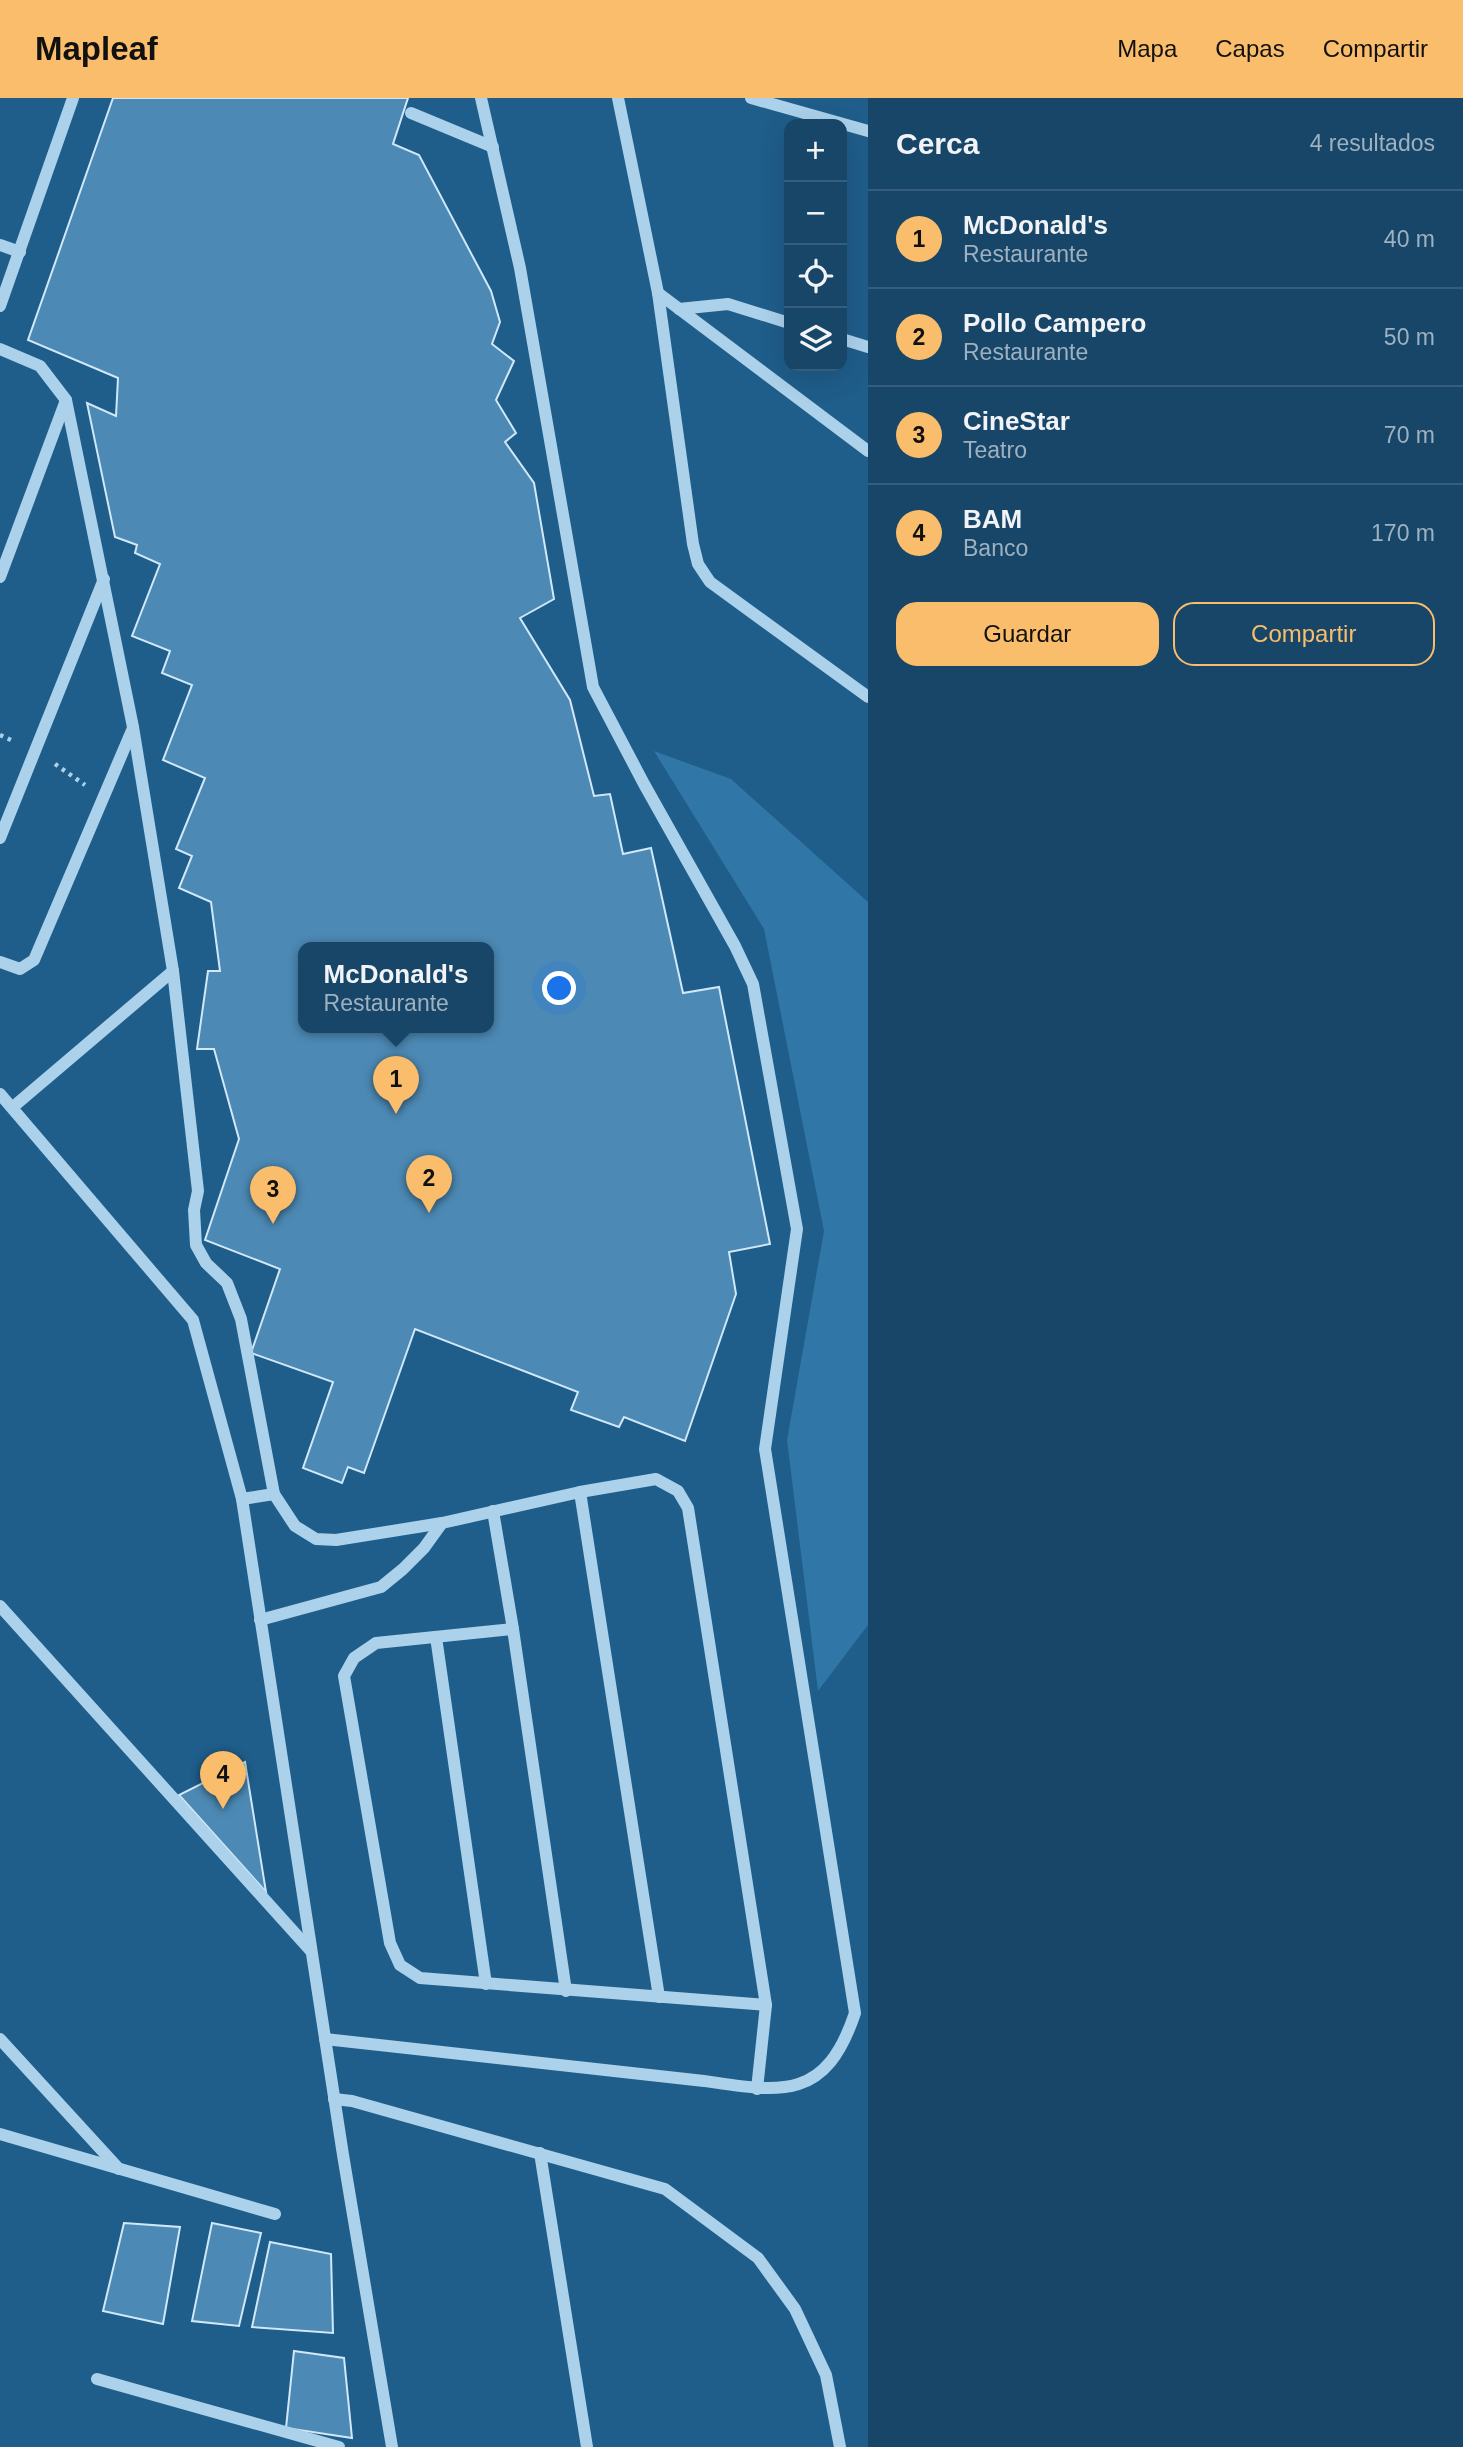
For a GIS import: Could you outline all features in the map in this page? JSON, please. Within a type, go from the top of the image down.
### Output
[{"type":"street","points":[[0,306],[73,98]]},
{"type":"street","points":[[325,2039],[757,2089],[783,2087],[811,2080],[827,2067],[845,2040],[855,2013],[765,1449],[797,1229],[753,984],[735,946],[593,687],[520,268],[481,98]]},
{"type":"street","points":[[618,98],[658,293],[698,564],[710,582],[868,697]]},
{"type":"street","points":[[751,98],[868,131]]},
{"type":"street","points":[[411,113],[493,147]]},
{"type":"street","points":[[0,245],[20,252]]},
{"type":"street","points":[[658,293],[868,451]]},
{"type":"street","points":[[679,309],[728,304],[784,321]]},
{"type":"street","points":[[847,341],[868,347]]},
{"type":"street","points":[[0,349],[40,366],[66,400],[133,727],[173,971],[198,1191],[194,1210],[196,1245],[206,1262],[227,1283],[241,1319],[274,1494],[295,1526],[316,1539],[336,1540],[442,1523],[580,1492],[656,1479],[678,1491],[688,1508],[766,2005],[757,2089]]},
{"type":"street","points":[[0,577],[66,400]]},
{"type":"street","points":[[0,838],[104,579]]},
{"type":"street","points":[[0,962],[20,969],[34,961],[133,727]]},
{"type":"street","points":[[13,1107],[173,971]]},
{"type":"street","points":[[0,1094],[193,1320],[242,1499],[334,2099],[392,2447]]},
{"type":"street","points":[[580,1492],[659,1997]]},
{"type":"street","points":[[242,1499],[274,1494]]},
{"type":"street","points":[[493,1511],[566,1991]]},
{"type":"street","points":[[260,1620],[382,1587],[424,1548],[442,1523]]},
{"type":"street","points":[[0,1606],[311,1951]]},
{"type":"street","points":[[513,1629],[376,1643],[354,1658],[344,1676],[390,1943],[400,1965],[421,1978],[766,2005]]},
{"type":"street","points":[[436,1637],[486,1984]]},
{"type":"street","points":[[0,2039],[120,2169]]},
{"type":"street","points":[[334,2099],[352,2101],[665,2189],[758,2258],[795,2309],[826,2375],[840,2447]]},
{"type":"street","points":[[0,2134],[275,2214]]},
{"type":"street","points":[[540,2153],[587,2447]]},
{"type":"street","points":[[97,2379],[339,2447]]},
{"type":"shaded area","points":[[654,751],[731,779],[868,902],[868,1625],[818,1691],[787,1440],[824,1231],[764,929]]},
{"type":"building","points":[[113,98],[408,98],[393,144],[419,155],[491,291],[500,322],[492,344],[514,361],[496,400],[516,433],[505,442],[534,483],[554,599],[520,618],[570,700],[594,796],[610,794],[623,854],[651,848],[683,993],[719,987],[770,1244],[729,1252],[736,1294],[685,1441],[624,1417],[619,1427],[571,1410],[578,1392],[415,1329],[364,1473],[348,1467],[342,1483],[303,1468],[333,1382],[251,1353],[280,1269],[205,1240],[239,1139],[214,1049],[197,1049],[208,971],[220,971],[211,902],[179,888],[192,856],[176,849],[205,778],[163,760],[192,685],[162,673],[170,651],[132,636],[160,564],[135,553],[137,545],[115,537],[87,403],[116,416],[118,378],[28,340]]},
{"type":"building","points":[[245,1762],[266,1892],[179,1795]]},
{"type":"building","points":[[124,2223],[180,2227],[163,2324],[103,2311]]},
{"type":"building","points":[[212,2223],[261,2233],[239,2326],[192,2321]]},
{"type":"building","points":[[270,2242],[331,2254],[333,2333],[252,2327]]},
{"type":"building","points":[[294,2351],[344,2358],[352,2438],[286,2428]]},
{"type":"place","name":"McDonald's","points":[[396,1114]]},
{"type":"place","name":"Pollo Campero","points":[[429,1213]]},
{"type":"place","name":"CineStar","points":[[273,1224]]},
{"type":"place","name":"BAM","points":[[223,1809]]}]
